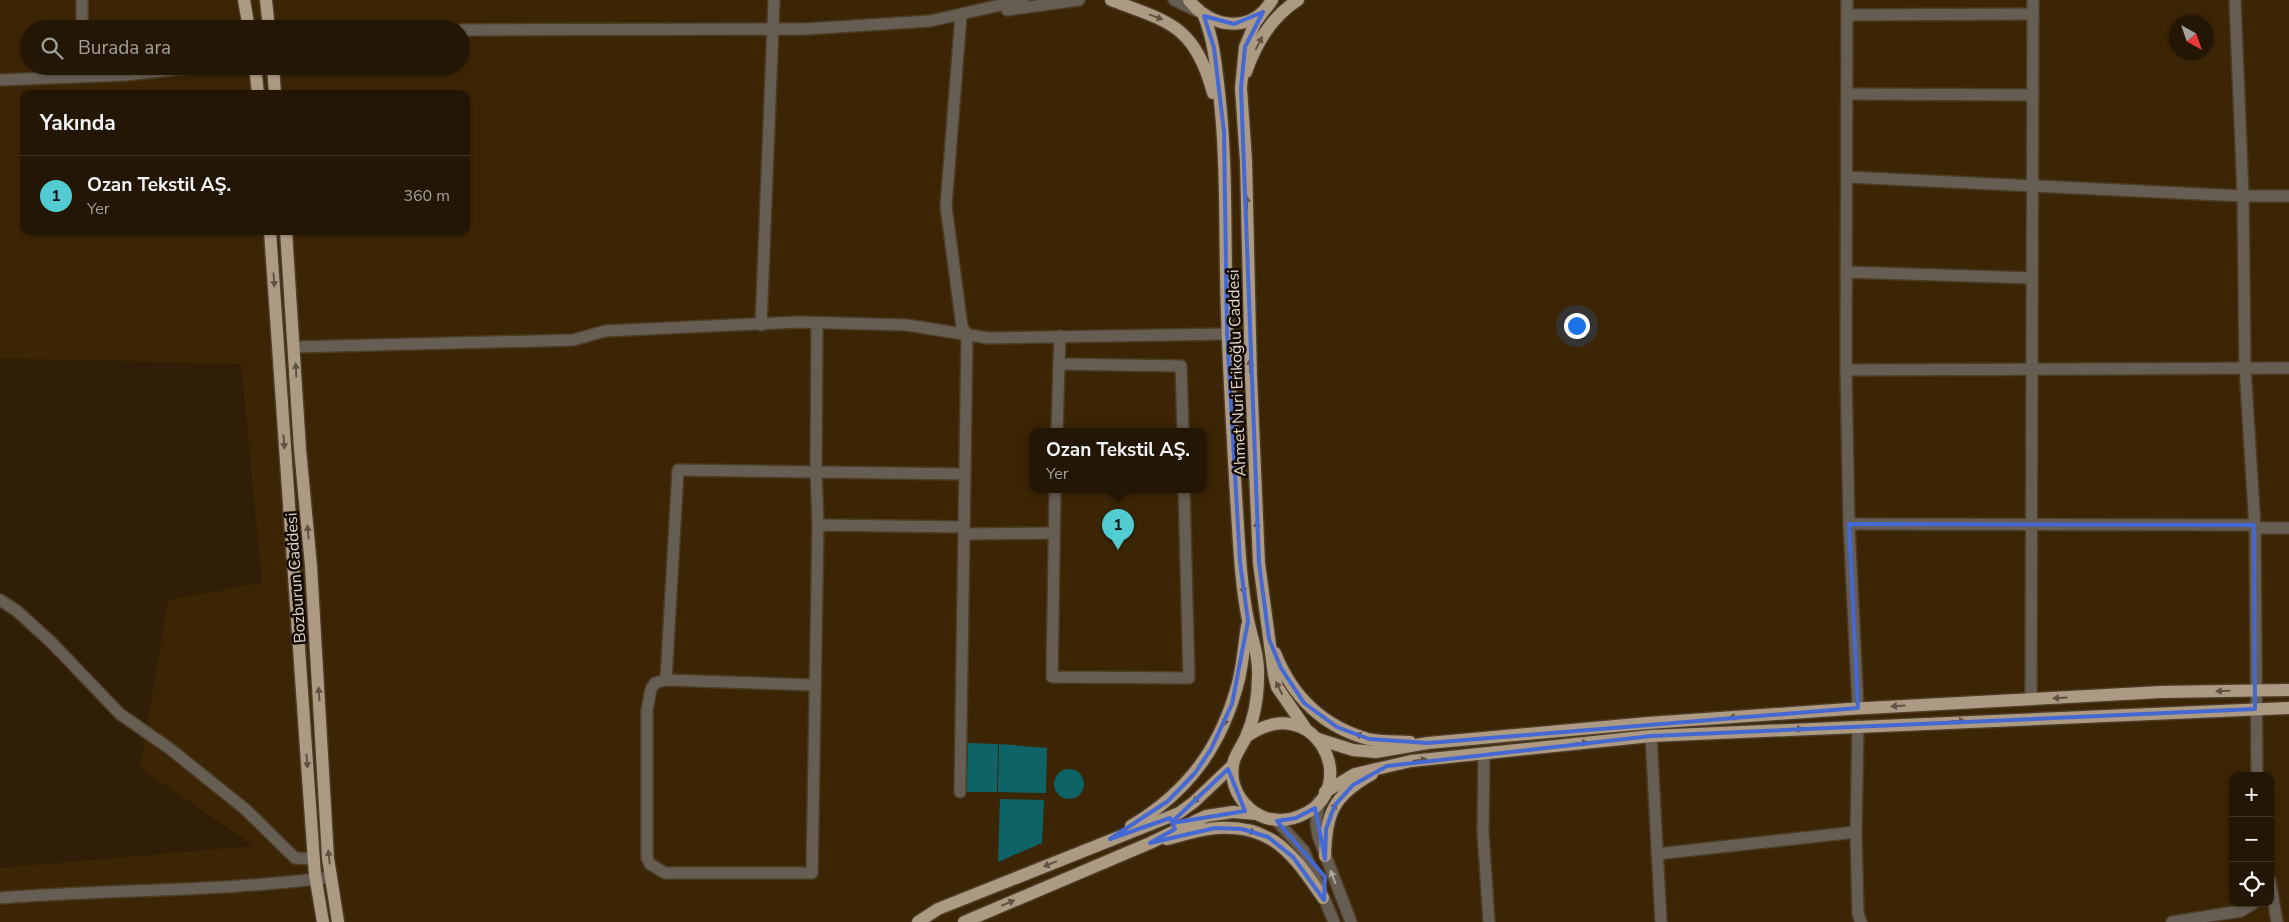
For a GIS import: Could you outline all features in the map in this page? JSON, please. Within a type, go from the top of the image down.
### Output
[{"type":"main road","points":[[244,0],[247,20]]},
{"type":"main road","points":[[266,0],[268,20]]},
{"type":"main road","points":[[1111,0],[1160,18],[1174,25],[1186,36],[1208,76],[1224,132]]},
{"type":"main road","points":[[1189,0],[1201,14],[1218,22],[1234,24],[1250,20],[1270,4]]},
{"type":"main road","points":[[1241,88],[1255,50],[1267,28],[1283,10],[1298,0]]},
{"type":"main road","name":"Ahmet Nuri Erikoğlu Caddesi","points":[[1270,4],[1255,23],[1245,47],[1241,88],[1246,161],[1251,376],[1259,564],[1271,662],[1277,687],[1306,729]]},
{"type":"main road","name":"Ahmet Nuri Erikoğlu Caddesi","points":[[1201,14],[1214,48],[1224,132],[1227,334],[1240,562],[1248,621],[1257,654],[1256,700],[1246,737]]},
{"type":"main road","points":[[255,75],[257,90]]},
{"type":"main road","points":[[274,75],[275,90]]},
{"type":"main road","name":"Bozburun Caddesi","points":[[270,235],[314,859],[322,922]]},
{"type":"main road","name":"Bozburun Caddesi","points":[[286,235],[300,449],[311,566],[328,858],[338,922]]},
{"type":"main road","points":[[1110,839],[1168,801],[1195,773],[1211,749],[1223,728],[1239,680],[1248,621]]},
{"type":"main road","points":[[1269,639],[1281,668],[1294,690],[1318,715],[1337,727],[1369,739],[1428,742]]},
{"type":"main road","points":[[1318,739],[1353,750],[1376,752],[1428,742],[1648,723],[1858,708],[2161,692],[2289,690]]},
{"type":"main road","points":[[1322,796],[1355,774],[1387,766],[1484,753],[1651,736],[2289,708]]},
{"type":"main road","points":[[964,922],[1206,816],[1233,812],[1257,814],[1275,819],[1296,818],[1310,811],[1322,796],[1328,784],[1330,768],[1326,753],[1318,739],[1306,729],[1291,723],[1274,723],[1259,728],[1246,737],[1237,751],[1233,765],[1233,782],[1239,797],[1257,814]]},
{"type":"main road","points":[[918,922],[938,909],[1179,813],[1200,797],[1233,765]]},
{"type":"main road","points":[[1325,856],[1326,829],[1335,805],[1353,786],[1387,766]]},
{"type":"main road","points":[[1150,842],[1215,828],[1242,829],[1268,836],[1281,844],[1293,857],[1324,898]]},
{"type":"street","points":[[82,0],[82,20]]},
{"type":"street","points":[[761,325],[774,0]]},
{"type":"street","points":[[470,30],[773,30],[930,22],[1023,0]]},
{"type":"street","points":[[961,15],[1029,8],[1079,0]]},
{"type":"street","points":[[1174,0],[1201,14]]},
{"type":"street","points":[[1847,0],[1846,370],[1849,524],[1858,708]]},
{"type":"street","points":[[2031,699],[2033,0]]},
{"type":"street","points":[[2235,0],[2243,196],[2245,367],[2255,526],[2257,772]]},
{"type":"street","points":[[1847,15],[2033,14]]},
{"type":"street","points":[[960,792],[967,335],[962,328],[946,206],[961,15]]},
{"type":"street","points":[[0,80],[51,75]]},
{"type":"street","points":[[1847,94],[2033,95]]},
{"type":"street","points":[[1847,177],[2243,196],[2289,196]]},
{"type":"street","points":[[1846,272],[2032,278]]},
{"type":"street","points":[[815,685],[666,680],[656,682],[651,690],[647,710],[646,858],[650,864],[665,873],[812,873],[818,525],[816,471],[817,323]]},
{"type":"street","points":[[294,347],[573,340],[605,331],[817,323],[907,325],[988,338],[1227,334]]},
{"type":"street","points":[[1057,428],[1060,336]]},
{"type":"street","points":[[1060,364],[1181,366],[1183,428]]},
{"type":"street","points":[[1846,370],[2289,368]]},
{"type":"street","points":[[666,680],[678,470],[965,474]]},
{"type":"street","points":[[1055,493],[1052,677],[1189,678],[1184,493]]},
{"type":"street","points":[[1849,524],[2255,526],[2289,528]]},
{"type":"street","points":[[818,525],[1054,533]]},
{"type":"street","points":[[0,600],[18,611],[52,643],[120,714],[169,748],[245,809],[295,858],[314,859]]},
{"type":"street","points":[[1858,726],[1856,832],[1858,914],[1861,922]]},
{"type":"street","points":[[1651,736],[1661,922]]},
{"type":"street","points":[[1484,753],[1483,832],[1489,922]]},
{"type":"street","points":[[1322,796],[1317,830],[1325,856],[1351,922]]},
{"type":"street","points":[[1275,819],[1304,850],[1334,922]]},
{"type":"street","points":[[1657,854],[1856,832]]},
{"type":"street","points":[[0,898],[120,890],[246,885],[331,877]]},
{"type":"street","points":[[2274,904],[2277,922]]},
{"type":"street","points":[[2172,922],[2241,911],[2248,907]]},
{"type":"highlighted area","points":[[1263,12],[1245,47],[1241,88],[1259,563],[1269,639],[1281,668],[1304,703],[1337,727],[1369,739],[1428,743],[1858,708],[1849,524],[2254,525],[2255,709],[1651,736],[1387,766],[1353,785],[1335,805],[1326,829],[1325,859],[1315,808],[1296,818],[1277,821],[1325,877],[1324,900],[1293,857],[1268,837],[1242,829],[1215,828],[1150,843],[1175,829],[1172,823],[1245,811],[1228,769],[1172,822],[1170,818],[1110,839],[1168,801],[1195,773],[1211,749],[1232,704],[1248,621],[1240,562],[1227,334],[1224,132],[1214,48],[1204,16],[1234,24]]},
{"type":"shaded area","points":[[0,0],[2289,0],[2289,922],[0,922],[0,868],[254,846],[140,768],[168,600],[262,583],[241,364],[0,358]]},
{"type":"water","points":[[968,743],[998,744],[997,792],[966,792]]},
{"type":"water","points":[[999,744],[1047,748],[1046,793],[998,792]]},
{"type":"water","points":[[1069,769],[1075,770],[1083,778],[1083,790],[1075,798],[1069,799],[1063,798],[1055,790],[1054,784],[1055,778],[1063,770]]},
{"type":"water","points":[[1000,799],[1044,800],[1042,843],[998,862]]},
{"type":"place","name":"Ozan Tekstil AŞ.","points":[[1118,550]]}]
